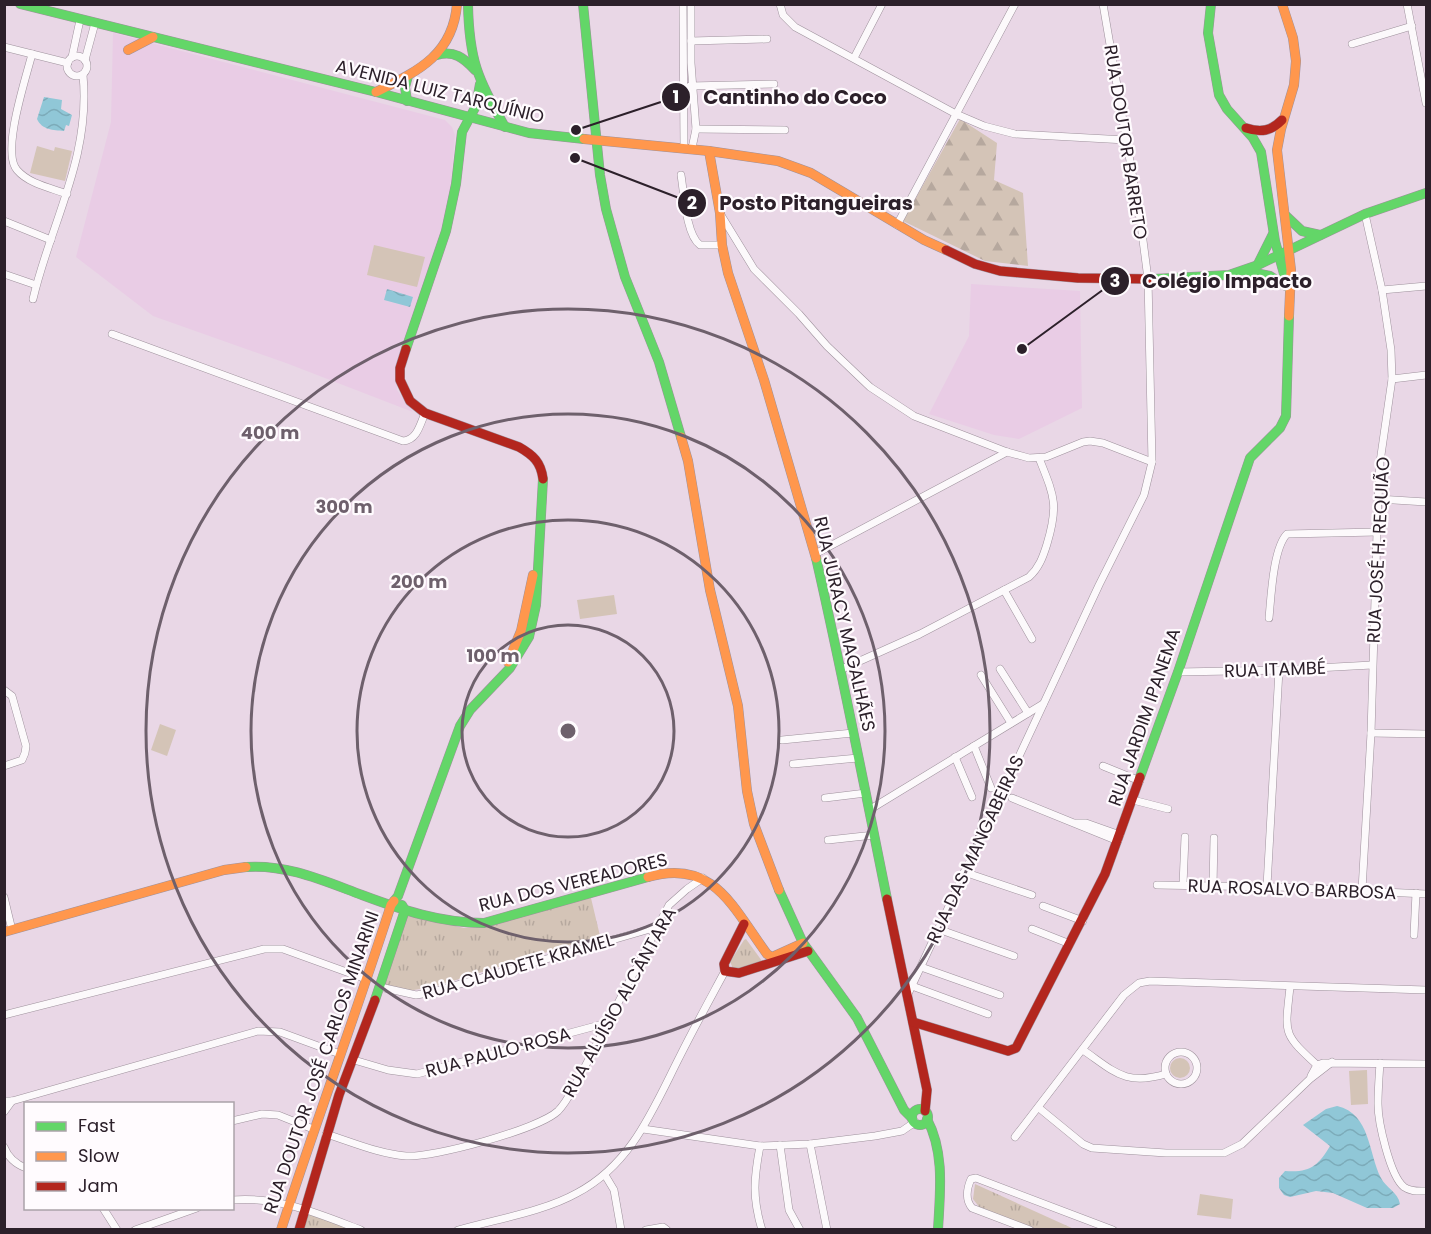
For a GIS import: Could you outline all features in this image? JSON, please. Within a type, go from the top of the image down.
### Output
[{"type":"street","name":"AVENIDA LUIZ TARQUÍNIO","points":[[20,4],[376,92],[529,133],[709,150],[793,165],[811,173],[924,240],[975,264],[1000,271],[1078,278],[1199,278],[1229,275],[1245,271],[1365,214],[1426,193]]},
{"type":"street","points":[[376,92],[408,76],[448,43],[458,20],[457,4]]},
{"type":"street","points":[[468,4],[471,46],[476,71],[480,84],[505,127]]},
{"type":"street","points":[[583,4],[600,175],[617,254],[636,309],[659,362],[688,461],[710,590],[738,706],[747,791],[754,824],[770,869],[805,947],[857,1018],[904,1110],[913,1120],[921,1124],[923,1113]]},
{"type":"street","points":[[683,4],[683,86],[688,148]]},
{"type":"street","points":[[688,148],[696,129],[691,4]]},
{"type":"street","points":[[780,4],[783,15],[795,27],[956,114],[984,126],[1015,134],[1126,140]]},
{"type":"street","points":[[854,58],[882,4]]},
{"type":"street","points":[[897,225],[1015,4]]},
{"type":"street","name":"RUA DOUTOR BARRETO","points":[[1103,4],[1148,279],[1152,462]]},
{"type":"street","name":"RUA JARDIM IPANEMA","points":[[1211,4],[1208,33],[1216,86],[1222,102],[1258,145],[1263,160],[1278,255],[1284,277],[1290,288]]},
{"type":"street","name":"RUA JARDIM IPANEMA","points":[[913,1022],[1011,1051],[1016,1048],[1106,874],[1178,672],[1250,458],[1284,424],[1291,270],[1278,165],[1278,141],[1294,84],[1296,55],[1291,25],[1282,4]]},
{"type":"street","points":[[1407,4],[1426,103]]},
{"type":"street","points":[[80,20],[68,69],[71,74],[83,75]]},
{"type":"street","points":[[33,299],[75,168],[83,120],[85,91],[83,75],[87,69],[85,60],[95,23]]},
{"type":"street","points":[[1352,44],[1412,26]]},
{"type":"street","points":[[128,50],[153,37]]},
{"type":"street","points":[[691,41],[767,39]]},
{"type":"street","points":[[4,47],[70,60],[79,56],[85,60]]},
{"type":"street","points":[[434,56],[446,52],[459,55],[476,71]]},
{"type":"street","points":[[32,54],[11,139],[13,163],[25,177],[67,194]]},
{"type":"street","points":[[683,64],[692,63]]},
{"type":"street","points":[[408,76],[405,87],[408,101]]},
{"type":"street","points":[[480,84],[476,106],[462,132],[456,184],[446,231],[400,368],[400,380],[410,400],[425,413],[519,447],[539,462],[542,470],[534,618],[521,654],[491,689]]},
{"type":"street","points":[[683,86],[774,84]]},
{"type":"street","points":[[462,132],[455,114],[476,106]]},
{"type":"street","points":[[684,114],[695,116]]},
{"type":"street","points":[[1244,127],[1254,131],[1268,130],[1276,126],[1283,118]]},
{"type":"street","points":[[696,129],[785,130]]},
{"type":"street","name":"RUA JURACY MAGALHÃES","points":[[709,150],[728,273],[764,380],[815,554],[842,669],[874,835],[910,990],[913,1022],[927,1090],[923,1113]]},
{"type":"street","points":[[1263,160],[1272,156],[1278,165]]},
{"type":"street","points":[[681,175],[686,211],[695,241],[700,245],[722,245]]},
{"type":"street","points":[[720,213],[754,269],[844,364],[870,387],[914,416],[1007,452],[1029,458],[1039,458],[1090,441],[1103,443],[1152,462]]},
{"type":"street","name":"RUA JOSÉ H. REQUIÃO","points":[[1362,890],[1371,733],[1380,462],[1392,379],[1391,350],[1382,290],[1365,214]]},
{"type":"street","points":[[1285,215],[1302,231],[1322,235]]},
{"type":"street","points":[[4,222],[51,240]]},
{"type":"street","points":[[1258,265],[1269,247],[1274,232]]},
{"type":"street","points":[[1245,271],[1276,278],[1290,288]]},
{"type":"street","points":[[4,274],[36,285]]},
{"type":"street","points":[[1382,290],[1426,286]]},
{"type":"street","points":[[112,334],[403,441],[411,440],[415,436],[425,413]]},
{"type":"street","points":[[1392,379],[1426,375]]},
{"type":"street","points":[[815,554],[1007,452]]},
{"type":"street","points":[[842,669],[920,634],[1029,577],[1037,570],[1053,524],[1055,511],[1054,499],[1039,458]]},
{"type":"street","name":"RUA DAS MANGABEIRAS","points":[[910,990],[1043,704],[1144,495],[1152,462]]},
{"type":"street","points":[[1378,499],[1426,502]]},
{"type":"street","points":[[1269,618],[1273,576],[1283,539],[1287,534],[1327,535],[1377,532]]},
{"type":"street","points":[[491,689],[512,656],[522,630],[537,564]]},
{"type":"street","points":[[1004,590],[1032,639]]},
{"type":"street","points":[[525,611],[534,618]]},
{"type":"street","points":[[522,630],[529,637]]},
{"type":"street","name":"RUA ITAMBÉ","points":[[1178,672],[1372,665]]},
{"type":"street","points":[[1000,669],[1028,713]]},
{"type":"street","points":[[1267,886],[1279,670]]},
{"type":"street","points":[[981,675],[1011,723]]},
{"type":"street","name":"RUA DOUTOR JOSÉ CARLOS MINARINI","points":[[281,1230],[313,1129],[355,1016],[392,905],[398,896],[460,726],[470,710],[491,689]]},
{"type":"street","points":[[4,690],[12,696],[26,746],[26,753],[22,760],[4,766]]},
{"type":"street","name":"RUA DAS MANGABEIRAS","points":[[869,810],[1043,704]]},
{"type":"street","points":[[782,740],[853,733]]},
{"type":"street","points":[[1371,733],[1426,734]]},
{"type":"street","points":[[974,746],[991,788]]},
{"type":"street","points":[[955,757],[972,797]]},
{"type":"street","points":[[793,765],[858,758]]},
{"type":"street","points":[[1102,766],[1140,781]]},
{"type":"street","points":[[825,798],[866,793]]},
{"type":"street","points":[[1012,798],[1076,823],[1086,823],[1119,838]]},
{"type":"street","points":[[1133,800],[1168,809]]},
{"type":"street","points":[[828,840],[874,835]]},
{"type":"street","points":[[1183,885],[1185,837]]},
{"type":"street","points":[[1213,885],[1214,838]]},
{"type":"street","name":"RUA DOS VEREADORES","points":[[8,931],[224,870],[254,865],[295,871],[405,910],[467,925],[484,923],[664,872],[682,871],[703,878]]},
{"type":"street","points":[[964,872],[1032,895]]},
{"type":"street","points":[[703,878],[721,894],[767,954],[772,957],[805,947]]},
{"type":"street","name":"RUA ALUÍSIO ALCÂNTARA","points":[[326,1134],[396,1155],[417,1156],[539,1123],[558,1111],[566,1102],[669,905],[703,878]]},
{"type":"street","name":"RUA ROSALVO BARBOSA","points":[[1157,885],[1267,886],[1426,894]]},
{"type":"street","points":[[1414,935],[1416,893]]},
{"type":"street","points":[[398,896],[405,910]]},
{"type":"street","points":[[4,897],[8,931]]},
{"type":"street","points":[[1043,906],[1083,921]]},
{"type":"street","name":"RUA DOUTOR JOSÉ CARLOS MINARINI","points":[[298,1230],[339,1095],[368,1021],[405,910]]},
{"type":"street","points":[[458,1230],[559,1202],[605,1175],[622,1158],[643,1129],[725,971],[724,964],[744,924]]},
{"type":"street","name":"RUA CLAUDETE KRAMEL","points":[[380,987],[416,995],[429,993],[657,927]]},
{"type":"street","points":[[938,929],[1014,956]]},
{"type":"street","points":[[1032,929],[1070,944]]},
{"type":"street","points":[[725,971],[739,973],[805,947]]},
{"type":"street","points":[[4,1015],[264,949],[283,949],[366,979]]},
{"type":"street","points":[[921,967],[1000,995]]},
{"type":"street","points":[[1015,1137],[1124,995],[1139,983],[1150,981],[1426,990]]},
{"type":"street","points":[[1290,987],[1286,1020],[1290,1038],[1317,1065]]},
{"type":"street","points":[[910,990],[988,1014]]},
{"type":"street","points":[[355,1016],[368,1021]]},
{"type":"street","name":"RUA PAULO ROSA","points":[[354,1060],[388,1070],[417,1074],[607,1023]]},
{"type":"street","points":[[4,1112],[8,1101],[258,1031],[280,1032],[340,1054]]},
{"type":"street","points":[[1083,1050],[1122,1076],[1131,1079],[1150,1079],[1166,1074]]},
{"type":"street","points":[[1174,1053],[1186,1053],[1195,1062],[1196,1074],[1187,1082],[1175,1083],[1166,1074],[1166,1062],[1174,1053]]},
{"type":"street","points":[[1317,1065],[1332,1062],[1426,1064]]},
{"type":"street","points":[[1039,1108],[1083,1144],[1092,1148],[1156,1153],[1224,1153],[1242,1144],[1310,1079],[1332,1062]]},
{"type":"street","points":[[1380,1063],[1377,1106],[1394,1174],[1405,1188],[1412,1191],[1426,1191]]},
{"type":"street","points":[[1310,1079],[1317,1065]]},
{"type":"street","points":[[327,1089],[339,1095]]},
{"type":"street","points":[[899,1100],[923,1113],[933,1128],[937,1140],[938,1230]]},
{"type":"street","points":[[643,1129],[760,1146],[810,1144],[902,1131],[913,1120],[913,1113],[923,1113]]},
{"type":"street","points":[[234,1121],[262,1114],[278,1115],[313,1129]]},
{"type":"street","points":[[810,1144],[827,1230]]},
{"type":"street","points":[[780,1145],[789,1210],[800,1230]]},
{"type":"street","points":[[760,1146],[754,1196],[762,1230]]},
{"type":"street","points":[[6,1151],[24,1167]]},
{"type":"street","points":[[605,1175],[614,1190],[621,1230]]},
{"type":"street","points":[[1030,1230],[972,1208],[968,1203],[971,1179],[976,1178],[1107,1229]]},
{"type":"street","points":[[234,1200],[258,1200],[304,1208],[361,1230]]},
{"type":"street","points":[[104,1210],[117,1230]]},
{"type":"street","points":[[135,1230],[194,1210]]},
{"type":"street","points":[[646,1230],[663,1227],[667,1230]]},
{"type":"shaded area","points":[[113,33],[445,120],[452,127],[455,135],[450,194],[444,225],[396,365],[397,390],[413,412],[286,363],[153,316],[76,257],[111,122]]},
{"type":"shaded area","points":[[971,284],[1080,291],[1082,408],[1019,439],[994,435],[929,414],[969,336]]},
{"type":"green space","points":[[960,119],[997,143],[994,180],[1023,193],[1028,266],[985,261],[903,221]]},
{"type":"green space","points":[[37,146],[54,151],[55,147],[72,151],[65,181],[30,173]]},
{"type":"green space","points":[[374,245],[425,257],[417,287],[367,275]]},
{"type":"green space","points":[[614,595],[617,614],[580,619],[577,600]]},
{"type":"green space","points":[[160,724],[176,730],[167,756],[151,750]]},
{"type":"green space","points":[[591,898],[600,936],[433,987],[407,991],[380,988],[406,914],[464,928],[483,927],[514,916]]},
{"type":"green space","points":[[746,939],[762,961],[734,970],[730,962]]},
{"type":"green space","points":[[1176,1058],[1184,1058],[1190,1064],[1190,1072],[1184,1078],[1176,1078],[1170,1072],[1170,1064]]},
{"type":"green space","points":[[1367,1070],[1368,1104],[1351,1105],[1349,1071]]},
{"type":"green space","points":[[975,1184],[1074,1229],[1036,1229],[980,1208],[973,1199]]},
{"type":"green space","points":[[1200,1194],[1233,1199],[1231,1219],[1197,1215]]},
{"type":"green space","points":[[305,1212],[354,1229],[305,1229],[302,1227]]},
{"type":"water","points":[[44,97],[62,100],[61,109],[72,115],[69,126],[66,125],[64,131],[52,130],[39,123],[37,119]]},
{"type":"water","points":[[387,289],[413,297],[410,307],[384,300]]},
{"type":"water","points":[[1337,1106],[1348,1110],[1362,1126],[1381,1178],[1397,1196],[1400,1204],[1393,1208],[1367,1208],[1333,1193],[1316,1191],[1290,1197],[1284,1195],[1279,1188],[1279,1178],[1285,1171],[1301,1171],[1312,1167],[1326,1153],[1330,1146],[1303,1125],[1326,1109]]},
{"type":"traffic: fast","points":[[20,4],[376,92],[529,133],[584,139]]},
{"type":"traffic: fast","points":[[468,4],[470,40],[477,69],[488,96],[505,127]]},
{"type":"traffic: fast","points":[[583,4],[600,175],[606,209],[625,277],[659,362],[681,437]]},
{"type":"traffic: fast","points":[[1211,4],[1208,33],[1219,95],[1227,109],[1253,138],[1261,152],[1275,241],[1284,274],[1290,286]]},
{"type":"traffic: fast","points":[[437,55],[454,54],[475,70]]},
{"type":"traffic: fast","points":[[407,101],[405,87],[408,76]]},
{"type":"traffic: fast","points":[[406,349],[446,231],[456,184],[462,132],[476,106],[480,84]]},
{"type":"traffic: fast","points":[[1153,279],[1229,275],[1258,265],[1365,214],[1426,193]]},
{"type":"traffic: fast","points":[[1285,215],[1302,231],[1320,235]]},
{"type":"traffic: fast","points":[[1258,264],[1273,234]]},
{"type":"traffic: fast","points":[[1245,271],[1270,276],[1286,286]]},
{"type":"traffic: fast","points":[[1140,777],[1250,458],[1280,428],[1286,416],[1289,316]]},
{"type":"traffic: fast","points":[[394,901],[398,896],[460,726],[470,710],[510,668],[529,637],[536,605],[543,479]]},
{"type":"traffic: fast","points":[[816,558],[887,899]]},
{"type":"traffic: fast","points":[[246,867],[291,871],[422,915],[452,921],[484,923],[648,877]]},
{"type":"traffic: fast","points":[[779,890],[803,943],[857,1018],[904,1110],[912,1118]]},
{"type":"traffic: fast","points":[[375,1000],[405,910],[402,905]]},
{"type":"traffic: fast","points":[[920,1109],[928,1117],[920,1125],[912,1117],[920,1109]]},
{"type":"traffic: fast","points":[[927,1119],[937,1145],[939,1159],[938,1230]]},
{"type":"traffic: slow","points":[[376,92],[406,77],[441,49],[454,22],[457,4]]},
{"type":"traffic: slow","points":[[1282,4],[1293,38],[1296,61],[1294,85],[1277,150],[1291,270],[1289,316]]},
{"type":"traffic: slow","points":[[128,50],[153,37]]},
{"type":"traffic: slow","points":[[584,139],[709,151],[778,161],[811,173],[924,240],[946,250]]},
{"type":"traffic: slow","points":[[709,151],[728,273],[764,380],[816,558]]},
{"type":"traffic: slow","points":[[681,437],[688,461],[710,590],[738,706],[747,791],[754,824],[779,890]]},
{"type":"traffic: slow","points":[[508,662],[521,631],[533,575]]},
{"type":"traffic: slow","points":[[4,932],[224,870],[246,867]]},
{"type":"traffic: slow","points":[[648,877],[671,873],[690,875],[706,881],[732,904],[767,954],[772,957],[803,943]]},
{"type":"traffic: slow","points":[[281,1230],[394,901]]},
{"type":"traffic: jam","points":[[1246,128],[1266,130],[1282,120]]},
{"type":"traffic: jam","points":[[946,250],[975,264],[1000,271],[1078,278],[1153,279]]},
{"type":"traffic: jam","points":[[406,349],[400,368],[400,380],[410,401],[425,413],[519,447],[536,460],[543,479]]},
{"type":"traffic: jam","points":[[913,1022],[1008,1051],[1016,1048],[1105,874],[1140,777]]},
{"type":"traffic: jam","points":[[887,899],[927,1090],[925,1111]]},
{"type":"traffic: jam","points":[[744,924],[724,964],[725,971],[739,973],[808,951]]},
{"type":"traffic: jam","points":[[299,1230],[339,1095],[375,1000]]},
{"type":"place","name":"Cantinho do Coco","points":[[576,130]]},
{"type":"place","name":"Posto Pitangueiras","points":[[575,158]]},
{"type":"place","name":"Colégio Impacto","points":[[1022,349]]}]
